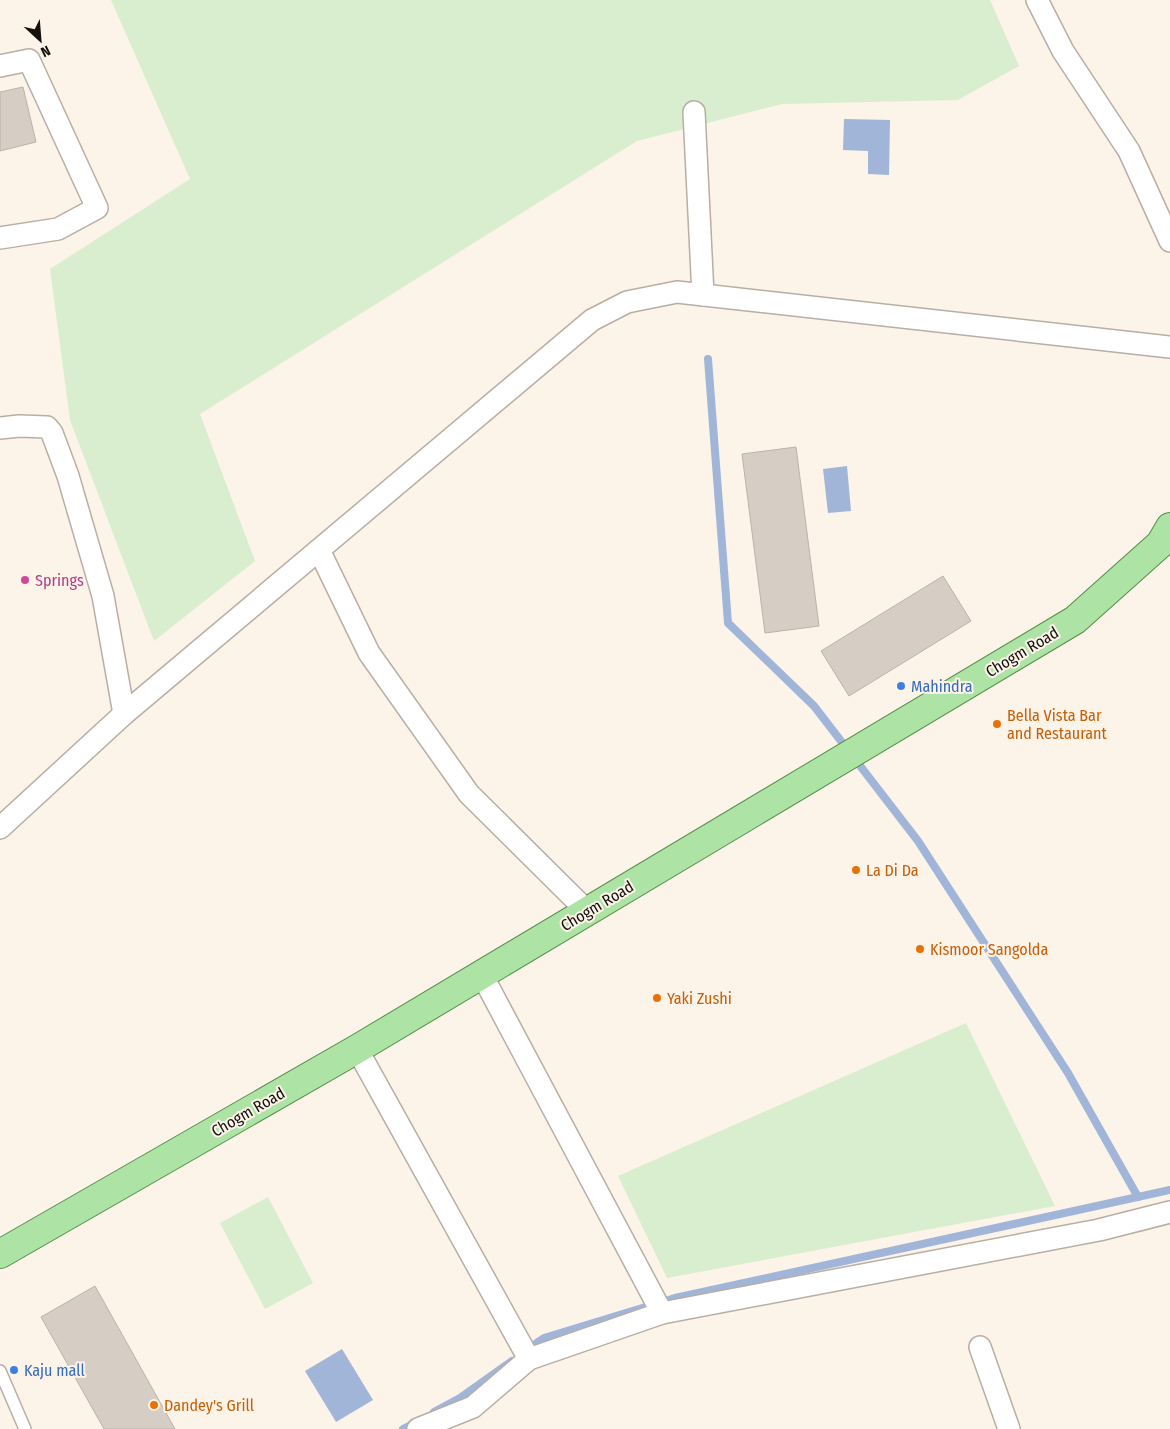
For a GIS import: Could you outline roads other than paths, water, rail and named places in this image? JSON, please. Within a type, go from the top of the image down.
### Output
[{"type":"main road","name":"Chogm Road","points":[[0,1254],[358,1049],[1075,620],[1160,544],[1170,527]]},
{"type":"street","points":[[1037,0],[1063,51],[1129,151],[1170,241]]},
{"type":"street","points":[[0,66],[29,60],[97,208],[58,229],[0,238]]},
{"type":"street","points":[[694,112],[703,295]]},
{"type":"street","points":[[0,828],[124,714],[592,320],[627,302],[677,292],[1170,346]]},
{"type":"street","points":[[0,428],[20,426],[47,427],[52,433],[68,476],[103,596],[124,714]]},
{"type":"street","points":[[319,550],[369,653],[469,794],[588,912]]},
{"type":"street","points":[[482,975],[662,1314]]},
{"type":"street","points":[[358,1049],[529,1359]]},
{"type":"street","points":[[418,1429],[473,1407],[529,1359],[662,1314],[1099,1230],[1170,1212]]},
{"type":"street","points":[[980,1347],[1009,1429]]},
{"type":"lane","points":[[0,1371],[25,1429]]},
{"type":"water","points":[[844,119],[890,120],[889,175],[868,174],[868,151],[843,150]]},
{"type":"water","points":[[847,466],[851,511],[828,513],[823,469]]},
{"type":"water","points":[[342,1349],[373,1400],[336,1422],[305,1371]]},
{"type":"waterway","points":[[708,359],[728,623],[814,706],[918,841],[1068,1073],[1138,1197]]},
{"type":"waterway","points":[[525,1351],[544,1338],[675,1298],[1170,1190]]},
{"type":"waterway","points":[[434,1412],[460,1398],[512,1361]]},
{"type":"waterway","points":[[403,1429],[417,1422]]},
{"type":"place","name":"Springs","points":[[25,580]]},
{"type":"place","name":"Mahindra","points":[[901,686]]},
{"type":"place","name":"Bella Vista Bar and Restaurant","points":[[997,724]]},
{"type":"place","name":"La Di Da","points":[[856,870]]},
{"type":"place","name":"Kismoor Sangolda","points":[[920,949]]},
{"type":"place","name":"Yaki Zushi","points":[[657,998]]},
{"type":"place","name":"Kaju mall","points":[[14,1370]]},
{"type":"place","name":"Dandey's Grill","points":[[154,1405]]}]
